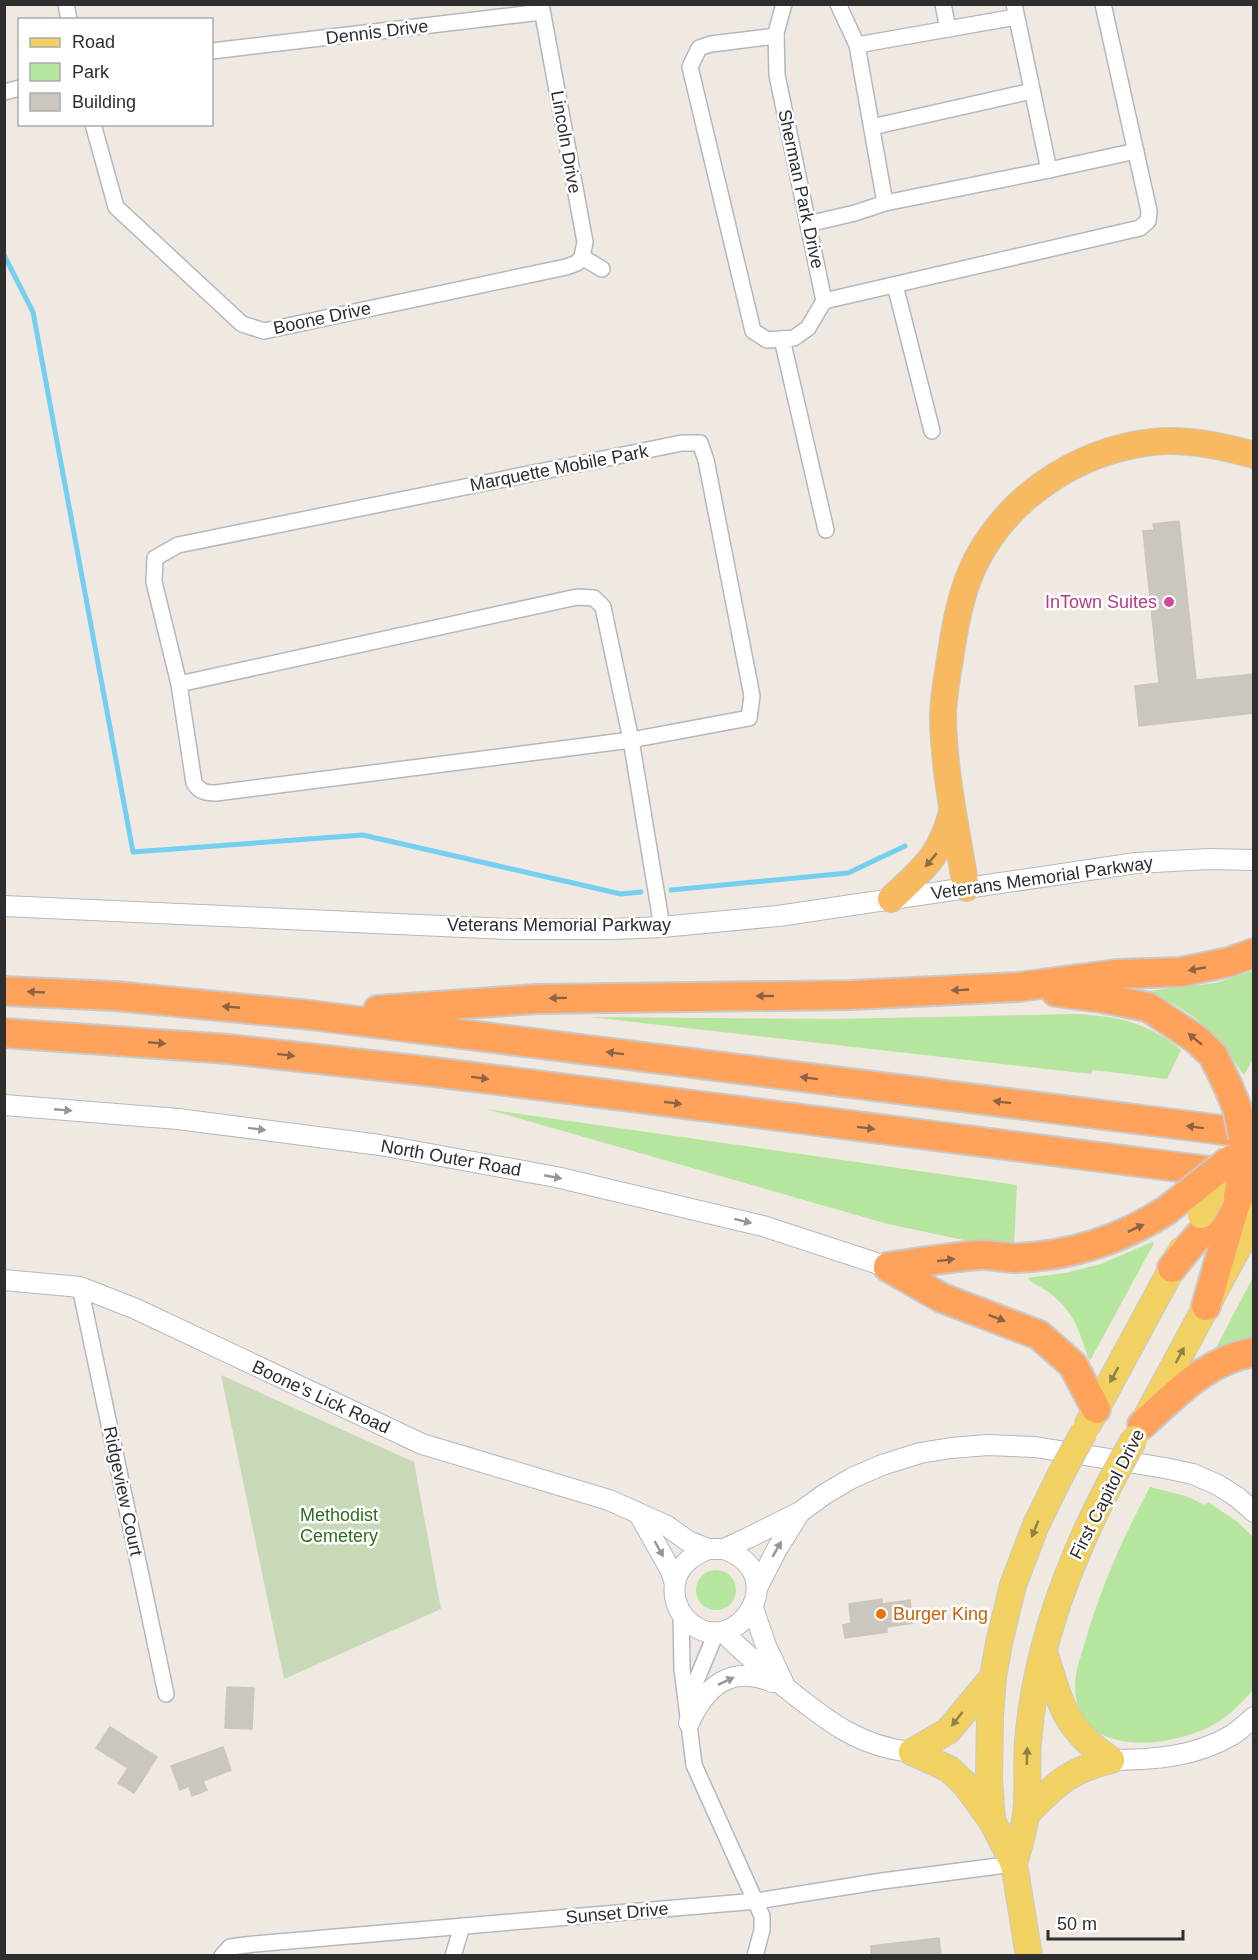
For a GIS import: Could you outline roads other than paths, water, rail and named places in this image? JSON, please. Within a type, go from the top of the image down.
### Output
[{"type":"highway","points":[[966,888],[946,759],[943,716],[956,618],[976,561],[992,535],[1013,509],[1031,492],[1083,460],[1107,452],[1140,444],[1166,441],[1222,447],[1254,455]]},
{"type":"highway","points":[[891,899],[935,855],[946,837],[953,809]]},
{"type":"highway","points":[[310,1015],[537,999],[851,995],[1018,987],[1117,974],[1181,972],[1229,962],[1254,953]]},
{"type":"highway","points":[[1018,987],[1102,998],[1148,1007],[1170,1020],[1213,1055],[1237,1108],[1246,1140],[1237,1206],[1206,1306]]},
{"type":"highway","points":[[4,991],[115,996],[310,1015],[1246,1140]]},
{"type":"highway","points":[[4,1033],[228,1049],[445,1074],[1237,1206]]},
{"type":"highway","points":[[4,1048],[98,1038]]},
{"type":"highway","points":[[888,1267],[981,1255],[1013,1258],[1084,1249],[1134,1230],[1167,1210],[1246,1140]]},
{"type":"highway","points":[[1172,1268],[1196,1238],[1237,1206]]},
{"type":"highway","points":[[888,1267],[942,1298],[1039,1335],[1073,1365],[1090,1421]]},
{"type":"highway","points":[[1138,1432],[1185,1386],[1204,1372],[1221,1361],[1254,1352]]},
{"type":"main road","points":[[1237,1206],[1246,1140]]},
{"type":"main road","name":"First Capitol Drive","points":[[1029,1956],[1014,1864],[992,1821],[989,1779],[990,1716],[999,1643],[1013,1585],[1036,1525],[1172,1268]]},
{"type":"main road","name":"First Capitol Drive","points":[[1014,1864],[1026,1814],[1028,1742],[1044,1651],[1070,1567],[1085,1530],[1206,1306]]},
{"type":"main road","points":[[1044,1651],[1062,1709],[1071,1724],[1089,1745],[1111,1760]]},
{"type":"main road","points":[[912,1752],[948,1731],[993,1677]]},
{"type":"main road","points":[[912,1752],[949,1769],[965,1784],[992,1821]]},
{"type":"main road","points":[[1026,1814],[1067,1775],[1087,1766],[1111,1760]]},
{"type":"street","name":"Sherman Park Drive","points":[[784,4],[776,36],[777,75],[824,301]]},
{"type":"street","points":[[838,4],[857,45],[885,203]]},
{"type":"street","points":[[943,4],[948,29]]},
{"type":"street","points":[[776,36],[711,44],[699,48],[690,67],[753,331],[767,340],[794,338],[808,328],[824,301],[1140,228],[1148,221],[1149,211],[1103,4]]},
{"type":"street","name":"Dennis Drive","points":[[213,51],[541,8]]},
{"type":"street","name":"Lincoln Drive","points":[[541,8],[585,242],[582,257]]},
{"type":"street","points":[[857,45],[948,29],[1015,11],[1049,170]]},
{"type":"street","points":[[872,127],[1032,91]]},
{"type":"street","name":"Boone Drive","points":[[94,126],[116,207],[242,324],[264,331],[566,267],[577,263],[582,257]]},
{"type":"street","points":[[808,224],[885,203],[1136,151]]},
{"type":"street","points":[[582,257],[602,269]]},
{"type":"street","points":[[895,285],[932,431]]},
{"type":"street","points":[[782,339],[826,530]]},
{"type":"street","name":"Marquette Mobile Park","points":[[700,444],[706,460],[752,696],[749,718],[631,740],[203,793],[194,783],[179,684],[154,582],[155,558],[178,545],[670,445],[700,444]]},
{"type":"street","points":[[179,684],[577,597],[594,598],[603,607],[631,740],[662,927]]},
{"type":"street","name":"Veterans Memorial Parkway","points":[[4,906],[508,929],[613,929],[662,927],[778,916],[1136,863],[1209,859],[1254,860]]},
{"type":"street","name":"North Outer Road","points":[[4,1105],[178,1119],[380,1145],[544,1175],[763,1226],[888,1267]]},
{"type":"street","name":"Boone's Lick Road","points":[[4,1280],[80,1287],[136,1309],[422,1444],[609,1500],[640,1516],[667,1526],[688,1541],[716,1549]]},
{"type":"street","name":"Ridgeview Court","points":[[80,1287],[166,1694]]},
{"type":"street","points":[[675,1583],[685,1562],[695,1554],[716,1549],[800,1512],[852,1478],[882,1465],[920,1453],[951,1448],[988,1445],[1035,1447],[1165,1468],[1193,1474],[1218,1485],[1254,1512]]},
{"type":"street","points":[[687,1703],[720,1632],[739,1624],[753,1608],[757,1588],[800,1512]]},
{"type":"street","points":[[640,1516],[670,1569],[675,1583],[676,1603],[687,1620],[697,1627],[720,1632],[750,1660],[823,1719],[849,1734],[891,1750],[912,1752]]},
{"type":"street","points":[[716,1549],[742,1558],[750,1566],[757,1588]]},
{"type":"street","points":[[753,1608],[766,1646],[785,1688]]},
{"type":"street","points":[[681,1612],[682,1669],[694,1765],[762,1916],[762,1930],[755,1956]]},
{"type":"street","points":[[688,1723],[697,1704],[706,1693],[721,1682],[735,1676],[749,1675],[765,1678],[785,1688]]},
{"type":"street","points":[[1111,1760],[1171,1757],[1202,1749],[1232,1734],[1254,1717]]},
{"type":"street","name":"Sunset Drive","points":[[222,1956],[230,1947],[254,1944],[757,1901],[882,1881],[1014,1864]]},
{"type":"street","points":[[453,1956],[462,1926]]},
{"type":"waterway","points":[[4,255],[33,312],[133,852],[363,835],[621,894],[641,892]]},
{"type":"waterway","points":[[671,890],[848,873],[905,846]]},
{"type":"place","name":"InTown Suites","points":[[1169,602]]},
{"type":"place","name":"Burger King","points":[[881,1614]]},
{"type":"park label","name":"Methodist Cemetery","points":[[339,1525]]}]
